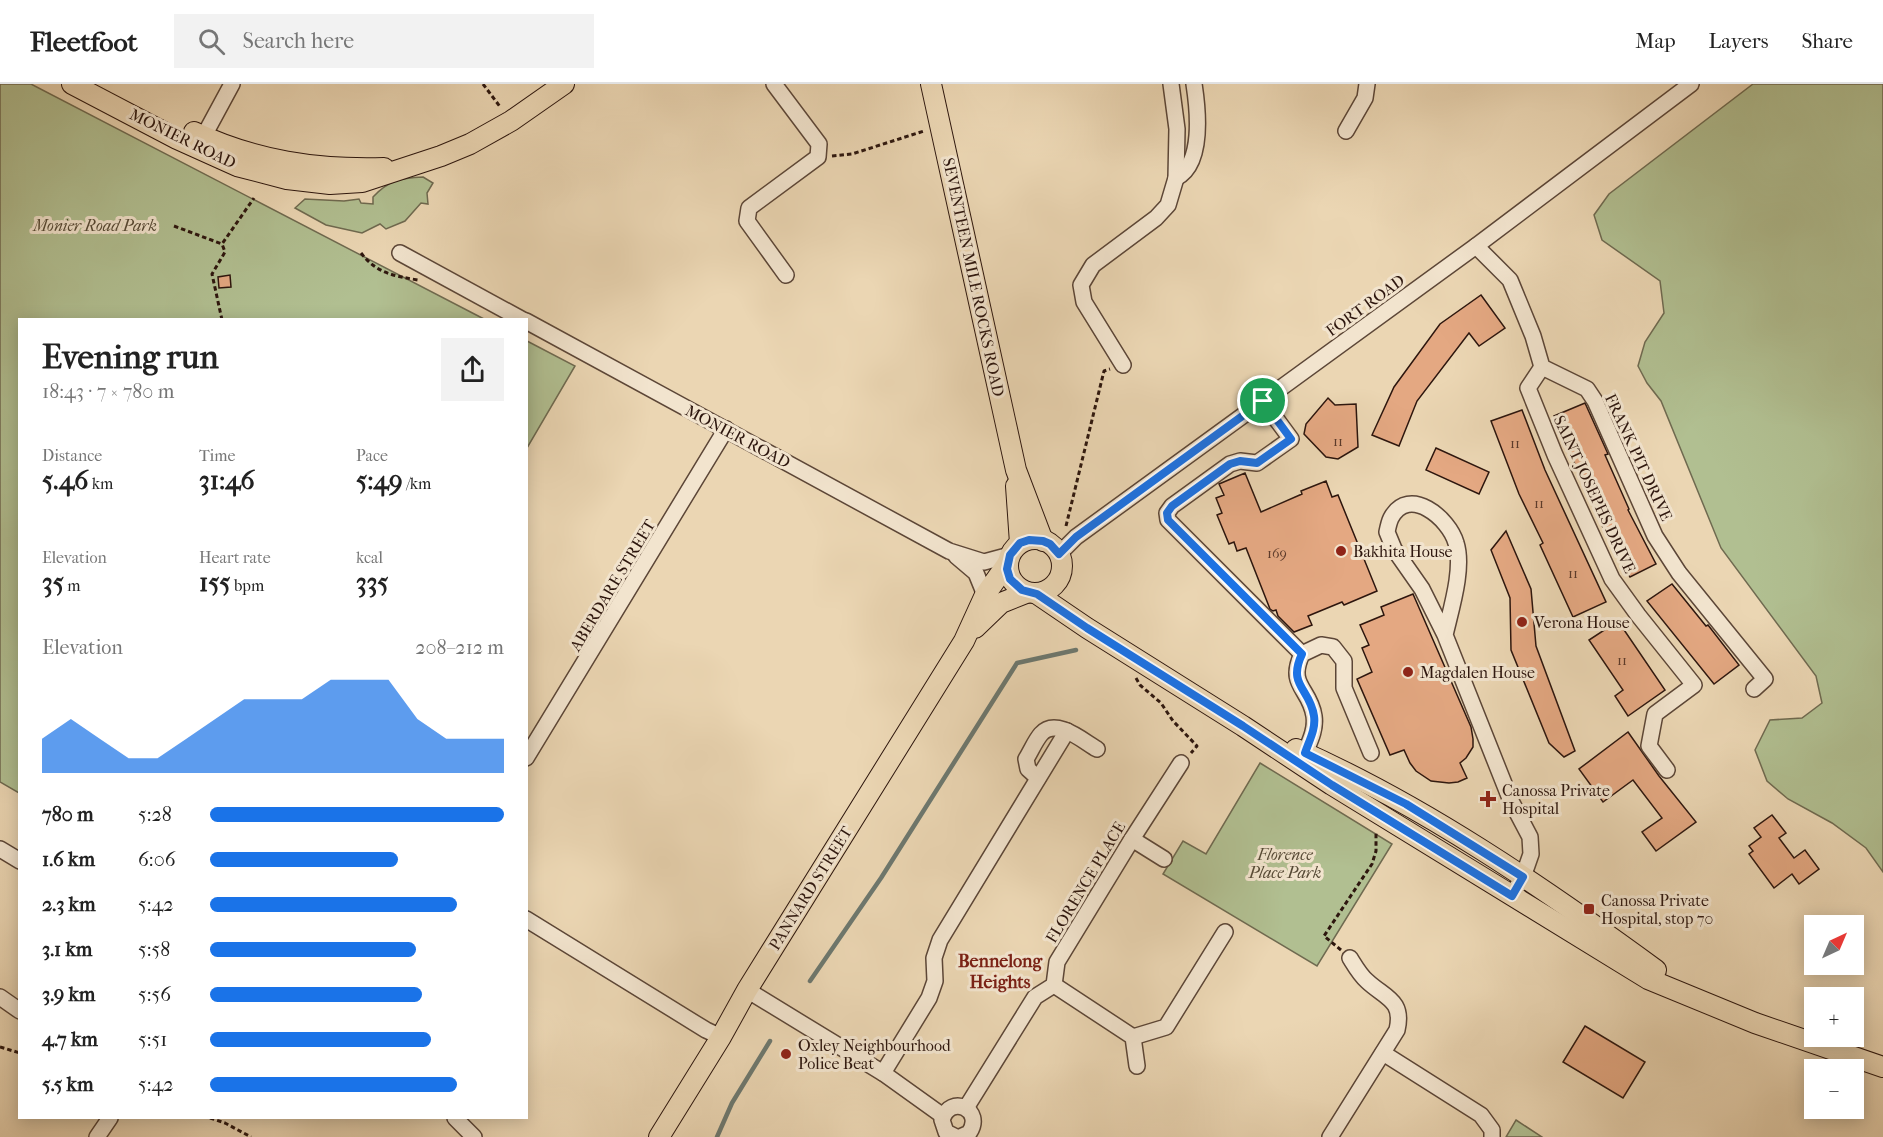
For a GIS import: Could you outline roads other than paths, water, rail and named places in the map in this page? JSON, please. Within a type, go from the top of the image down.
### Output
[{"type":"main road","name":"MONIER ROAD","points":[[72,84],[201,142]]},
{"type":"main road","name":"MONIER ROAD","points":[[100,84],[201,142],[237,166],[288,178],[330,184],[362,182],[470,144],[511,122],[564,84]]},
{"type":"main road","name":"SEVENTEEN MILE ROCKS ROAD","points":[[931,84],[1016,470],[1043,541]]},
{"type":"main road","name":"SEVENTEEN MILE ROCKS ROAD","points":[[1012,554],[1016,470]]},
{"type":"main road","points":[[1032,593],[1044,592],[1056,584],[1061,573],[1059,554],[1050,544],[1043,541],[1029,540],[1012,554],[1008,574],[1013,584],[1032,593],[1332,785],[1648,979],[1755,1023],[1883,1067]]},
{"type":"main road","name":"PANNARD STREET","points":[[659,1137],[721,1037],[747,990],[964,641],[985,595],[1012,554]]},
{"type":"main road","points":[[1056,584],[1087,628]]},
{"type":"main road","name":"PANNARD STREET","points":[[964,641],[1001,603],[1032,593]]},
{"type":"main road","points":[[1243,726],[1305,753],[1406,804],[1523,877],[1599,928],[1692,997]]},
{"type":"street","points":[[201,142],[232,84]]},
{"type":"street","points":[[774,84],[819,144],[818,157],[749,208],[747,221],[786,275]]},
{"type":"street","points":[[1123,365],[1084,302],[1081,285],[1093,265],[1156,218],[1168,206],[1176,178],[1177,129],[1171,84]]},
{"type":"street","points":[[1176,178],[1183,175],[1192,159],[1198,129],[1194,84]]},
{"type":"street","points":[[1346,131],[1365,98],[1367,84]]},
{"type":"street","name":"FORT ROAD","points":[[1059,554],[1076,537],[1476,246],[1691,84]]},
{"type":"street","points":[[1476,246],[1510,280],[1533,336],[1542,367]]},
{"type":"street","name":"MONIER ROAD","points":[[400,253],[521,318]]},
{"type":"street","name":"MONIER ROAD","points":[[528,322],[950,551],[984,562],[1012,554]]},
{"type":"street","name":"FRANK PIT DRIVE","points":[[1542,367],[1587,389],[1591,395],[1655,536],[1679,573],[1765,679],[1754,689]]},
{"type":"street","name":"SAINT JOSEPHS DRIVE","points":[[1542,367],[1528,388],[1594,542],[1612,579],[1694,685],[1655,714],[1649,746],[1666,770]]},
{"type":"street","points":[[1263,401],[1291,439],[1257,463],[1240,461],[1230,464],[1172,506],[1167,513],[1168,520],[1302,654]]},
{"type":"street","name":"ABERDARE STREET","points":[[528,755],[726,429]]},
{"type":"street","points":[[1445,635],[1456,577],[1458,557],[1456,542],[1438,516],[1426,507],[1414,503],[1400,508],[1391,517],[1387,531],[1394,549],[1422,589],[1445,635],[1511,801],[1530,837],[1531,854],[1523,877],[1512,896]]},
{"type":"street","name":"MONIER ROAD","points":[[950,551],[976,573],[985,595]]},
{"type":"street","points":[[1305,753],[1313,733],[1314,716],[1296,680],[1297,665],[1302,654],[1321,645],[1333,647],[1344,661],[1344,688],[1371,753]]},
{"type":"street","points":[[883,1073],[929,998],[935,981],[934,958],[940,940],[1067,731],[1096,749]]},
{"type":"street","name":"FLORENCE PLACE","points":[[1054,985],[1057,963],[1181,763]]},
{"type":"street","points":[[1132,839],[1164,859]]},
{"type":"street","points":[[0,849],[18,860]]},
{"type":"street","points":[[528,920],[721,1037]]},
{"type":"street","points":[[1133,1037],[1166,1027],[1224,932]]},
{"type":"street","points":[[1330,1137],[1397,1030],[1399,1014],[1391,999],[1365,980],[1350,958]]},
{"type":"street","points":[[966,1108],[1035,998],[1054,985],[1133,1037],[1137,1066]]},
{"type":"street","points":[[747,990],[883,1073],[943,1116]]},
{"type":"street","points":[[0,997],[18,1010]]},
{"type":"street","points":[[1383,1053],[1480,1115],[1492,1130],[1492,1137]]},
{"type":"street","points":[[961,1106],[966,1108],[973,1120],[961,1135],[942,1124],[943,1116],[950,1108],[961,1106]]},
{"type":"street","points":[[97,1137],[109,1119]]},
{"type":"street","points":[[456,1119],[474,1137]]},
{"type":"waterway","points":[[810,981],[881,878],[1017,663],[1076,650]]},
{"type":"waterway","points":[[717,1137],[732,1103],[770,1041]]},
{"type":"place","name":"Bakhita House","points":[[1341,551]]},
{"type":"place","name":"Verona House","points":[[1522,622]]},
{"type":"place","name":"Magdalen House","points":[[1408,672]]},
{"type":"place","name":"Canossa Private Hospital","points":[[1488,799]]},
{"type":"place","name":"Canossa Private Hospital, stop 70","points":[[1589,909]]},
{"type":"place","name":"Oxley Neighbourhood Police Beat","points":[[786,1054]]},
{"type":"district","name":"Bennelong Heights","points":[[1000,971]]},
{"type":"park label","name":"Monier Road Park","points":[[95,225]]},
{"type":"park label","name":"Florence Place Park","points":[[1285,863]]}]
